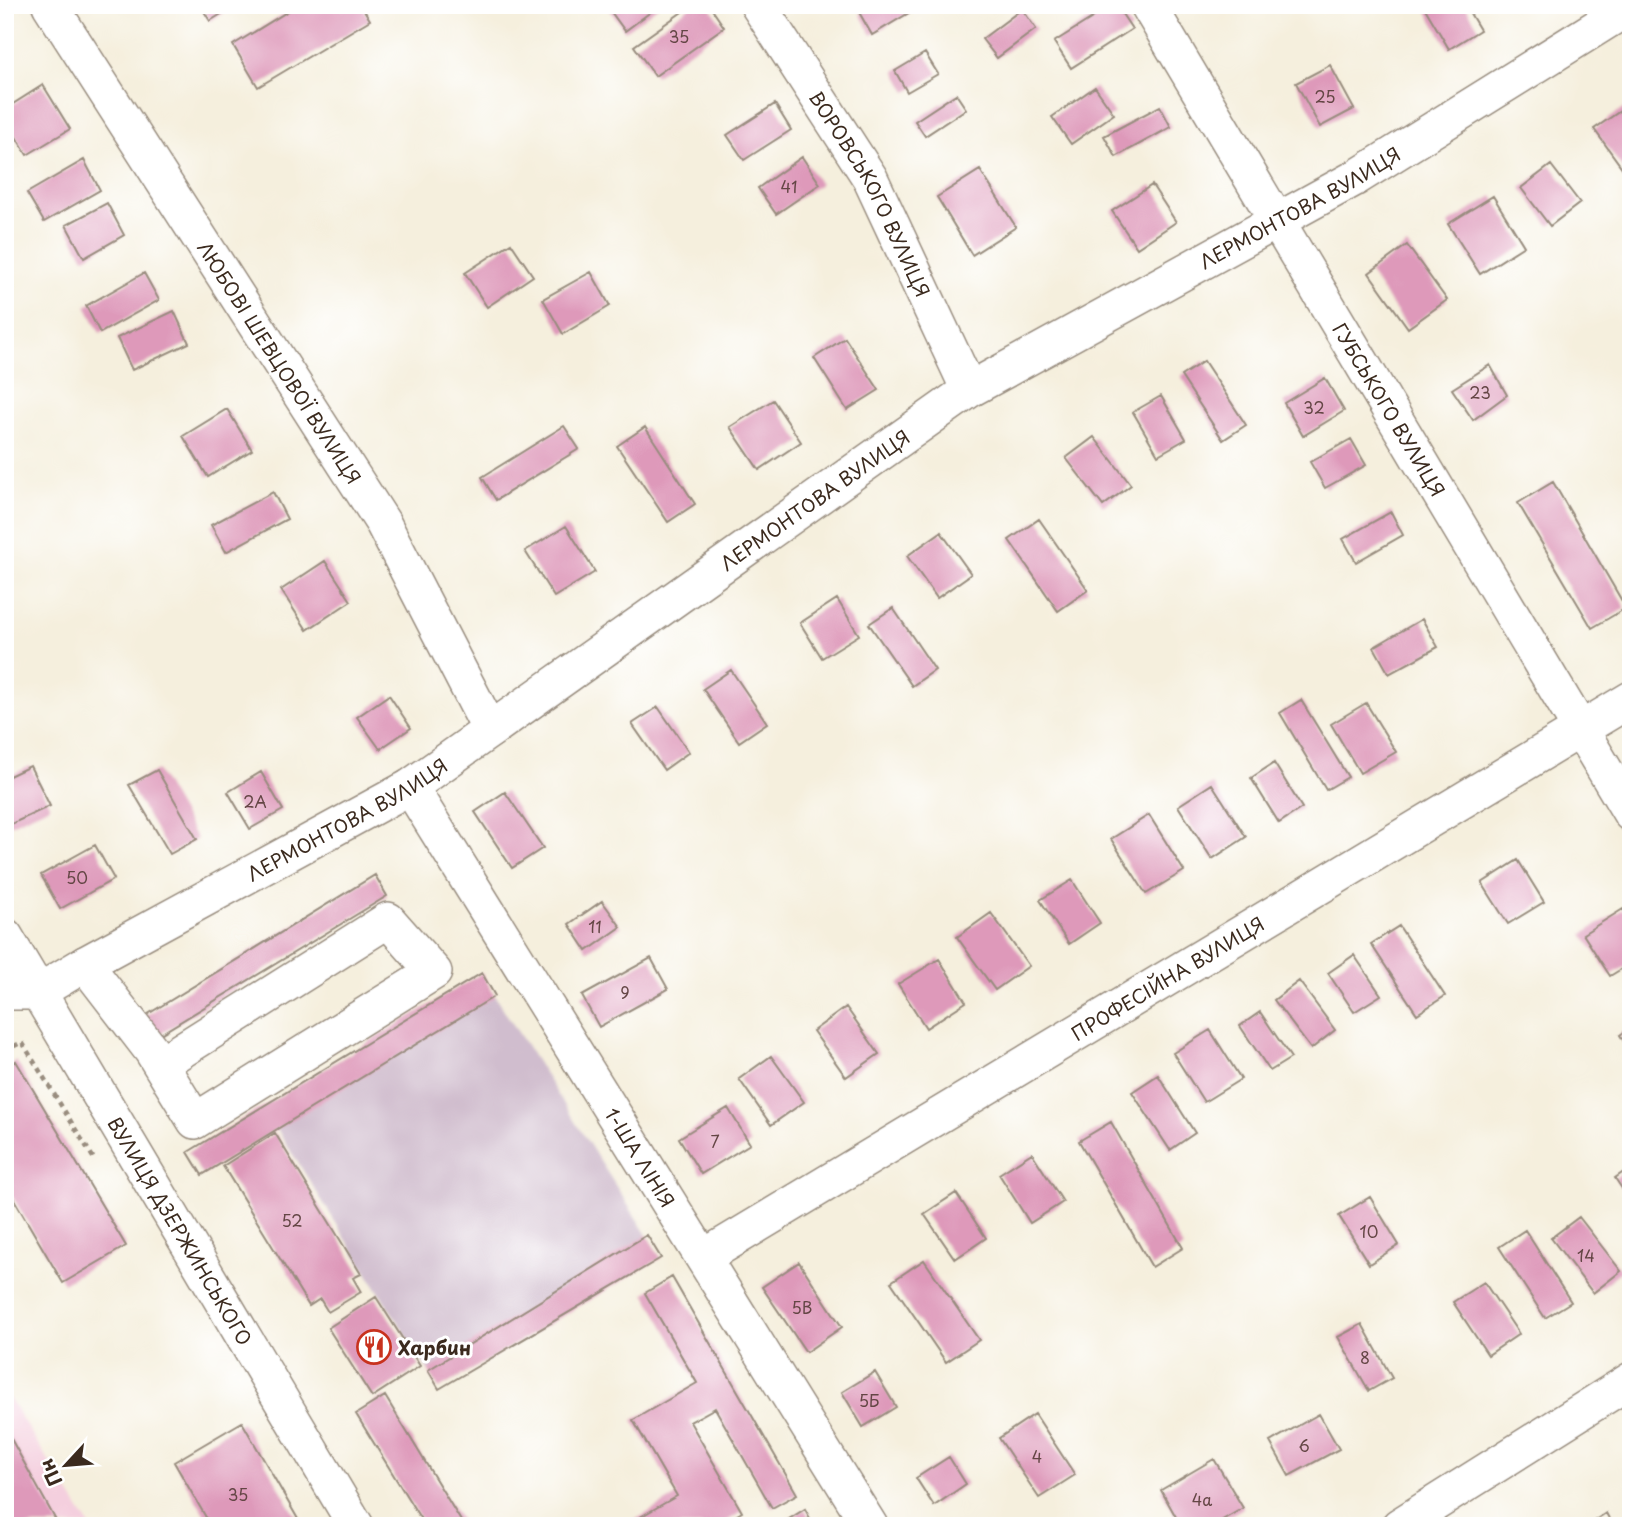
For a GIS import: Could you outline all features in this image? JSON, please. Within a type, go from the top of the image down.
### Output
[{"type":"street","name":"ЛЮБОВІ ШЕВЦОВОЇ ВУЛИЦЯ","points":[[50,5],[383,523],[490,730]]},
{"type":"street","name":"ВОРОВСЬКОГО ВУЛИЦЯ","points":[[758,5],[870,178],[969,390]]},
{"type":"street","name":"ГУБСЬКОГО ВУЛИЦЯ","points":[[1148,5],[1631,814]]},
{"type":"street","name":"ЛЕРМОНТОВА ВУЛИЦЯ","points":[[22,992],[85,964],[410,787],[969,390],[1357,177],[1631,6]]},
{"type":"street","name":"ПРОФЕСІЙНА ВУЛИЦЯ","points":[[704,1257],[1631,699]]},
{"type":"street","name":"1-ША ЛІНІЯ","points":[[410,787],[870,1526]]},
{"type":"street","points":[[85,964],[160,1064],[195,1121],[433,972],[388,920],[160,1064]]},
{"type":"street","name":"ВУЛИЦЯ ДЗЕРЖИНСЬКОГО","points":[[5,936],[22,992],[356,1526]]},
{"type":"street","points":[[1399,1526],[1631,1380]]},
{"type":"shaded area","points":[[495,996],[647,1235],[428,1370],[277,1129]]},
{"type":"shaded area","points":[[5,1392],[90,1526],[5,1526]]},
{"type":"building","points":[[200,5],[236,5],[210,21]]},
{"type":"building","points":[[298,5],[361,5],[370,20],[258,87],[233,45]]},
{"type":"building","points":[[606,5],[660,5],[625,31]]},
{"type":"building","points":[[692,5],[709,5],[724,27],[655,76],[634,46]]},
{"type":"building","points":[[875,5],[922,5],[872,35],[860,14]]},
{"type":"building","points":[[1116,5],[1132,29],[1071,68],[1054,42]]},
{"type":"building","points":[[1423,5],[1465,5],[1480,30],[1449,49]]},
{"type":"building","points":[[1022,9],[1036,29],[997,58],[982,39]]},
{"type":"building","points":[[925,53],[938,74],[907,92],[895,71]]},
{"type":"building","points":[[1330,65],[1354,109],[1320,127],[1296,83]]},
{"type":"building","points":[[43,85],[70,129],[27,155],[5,119],[5,109]]},
{"type":"building","points":[[1095,87],[1114,114],[1071,144],[1052,117]]},
{"type":"building","points":[[956,94],[966,109],[925,136],[915,121]]},
{"type":"building","points":[[775,104],[791,130],[744,160],[727,135]]},
{"type":"building","points":[[1160,106],[1171,127],[1116,157],[1104,136]]},
{"type":"building","points":[[1626,107],[1631,114],[1631,163],[1623,169],[1594,129]]},
{"type":"building","points":[[802,157],[820,184],[776,214],[758,188]]},
{"type":"building","points":[[84,160],[100,190],[44,222],[27,193]]},
{"type":"building","points":[[1551,165],[1580,203],[1550,226],[1521,188]]},
{"type":"building","points":[[980,170],[1016,227],[972,255],[937,197]]},
{"type":"building","points":[[1152,185],[1176,222],[1137,248],[1112,211]]},
{"type":"building","points":[[1493,196],[1524,246],[1480,274],[1448,224]]},
{"type":"building","points":[[107,203],[124,235],[84,258],[66,225]]},
{"type":"building","points":[[511,243],[533,276],[487,307],[465,273]]},
{"type":"building","points":[[1407,245],[1447,300],[1408,328],[1369,273]]},
{"type":"building","points":[[591,272],[610,306],[563,334],[543,299]]},
{"type":"building","points":[[144,273],[159,300],[100,333],[86,306]]},
{"type":"building","points":[[174,311],[189,343],[132,370],[117,338]]},
{"type":"building","points":[[845,338],[879,390],[847,410],[814,358]]},
{"type":"building","points":[[1204,361],[1246,425],[1223,440],[1181,376]]},
{"type":"building","points":[[1490,365],[1507,395],[1473,420],[1452,389]]},
{"type":"building","points":[[1325,378],[1344,411],[1303,436],[1284,403]]},
{"type":"building","points":[[1161,396],[1186,439],[1158,455],[1133,412]]},
{"type":"building","points":[[773,400],[801,442],[759,470],[730,427]]},
{"type":"building","points":[[227,409],[252,450],[208,477],[183,436]]},
{"type":"building","points":[[564,426],[579,449],[496,500],[482,477]]},
{"type":"building","points":[[645,427],[695,504],[668,522],[617,446]]},
{"type":"building","points":[[1094,437],[1131,485],[1103,506],[1066,458]]},
{"type":"building","points":[[1351,439],[1366,465],[1325,488],[1310,462]]},
{"type":"building","points":[[1553,482],[1626,608],[1592,628],[1518,503]]},
{"type":"building","points":[[273,492],[287,519],[226,552],[211,525]]},
{"type":"building","points":[[1391,512],[1403,535],[1356,562],[1343,539]]},
{"type":"building","points":[[1039,519],[1088,590],[1058,611],[1009,540]]},
{"type":"building","points":[[566,526],[595,572],[554,597],[525,551]]},
{"type":"building","points":[[941,532],[971,574],[937,598],[907,556]]},
{"type":"building","points":[[325,561],[351,601],[307,630],[281,590]]},
{"type":"building","points":[[837,599],[859,635],[822,658],[800,623]]},
{"type":"building","points":[[893,608],[935,670],[912,686],[869,624]]},
{"type":"building","points":[[1422,619],[1438,647],[1389,674],[1374,647]]},
{"type":"building","points":[[731,670],[767,723],[739,742],[703,689]]},
{"type":"building","points":[[389,695],[411,728],[380,749],[357,717]]},
{"type":"building","points":[[1301,700],[1348,777],[1326,790],[1280,713]]},
{"type":"building","points":[[1366,703],[1396,752],[1360,773],[1331,724]]},
{"type":"building","points":[[658,707],[689,752],[664,770],[632,724]]},
{"type":"building","points":[[1274,763],[1302,808],[1279,823],[1251,778]]},
{"type":"building","points":[[30,766],[50,806],[5,827],[5,778]]},
{"type":"building","points":[[157,770],[197,839],[170,854],[129,785]]},
{"type":"building","points":[[261,772],[283,810],[250,829],[228,792]]},
{"type":"building","points":[[1212,784],[1246,837],[1212,859],[1178,806]]},
{"type":"building","points":[[505,792],[543,848],[512,868],[475,812]]},
{"type":"building","points":[[1149,815],[1184,871],[1146,894],[1111,839]]},
{"type":"building","points":[[95,845],[114,879],[60,909],[41,875]]},
{"type":"building","points":[[1518,860],[1544,902],[1508,924],[1482,883]]},
{"type":"building","points":[[375,875],[387,896],[152,1039],[140,1019]]},
{"type":"building","points":[[1072,880],[1100,923],[1069,944],[1040,900]]},
{"type":"building","points":[[602,901],[621,927],[587,951],[569,924]]},
{"type":"building","points":[[1623,909],[1631,921],[1631,963],[1610,976],[1583,934]]},
{"type":"building","points":[[991,913],[1029,966],[995,990],[957,937]]},
{"type":"building","points":[[1399,926],[1445,996],[1417,1014],[1371,944]]},
{"type":"building","points":[[1354,955],[1381,995],[1354,1012],[1328,973]]},
{"type":"building","points":[[651,958],[668,989],[599,1027],[582,996]]},
{"type":"building","points":[[939,959],[966,1002],[926,1028],[898,984]]},
{"type":"building","points":[[482,973],[495,996],[202,1175],[188,1152]]},
{"type":"building","points":[[1299,981],[1335,1030],[1311,1049],[1274,1000]]},
{"type":"building","points":[[846,1007],[879,1054],[846,1077],[813,1031]]},
{"type":"building","points":[[1260,1012],[1291,1058],[1270,1071],[1240,1026]]},
{"type":"building","points":[[1631,1027],[1631,1053],[1620,1035]]},
{"type":"building","points":[[1210,1030],[1241,1079],[1204,1102],[1173,1053]]},
{"type":"building","points":[[771,1056],[804,1102],[771,1125],[739,1079]]},
{"type":"building","points":[[16,1061],[126,1246],[63,1283],[5,1184],[5,1068]]},
{"type":"building","points":[[1158,1075],[1195,1133],[1170,1150],[1132,1092]]},
{"type":"building","points":[[728,1108],[750,1144],[701,1174],[679,1138]]},
{"type":"building","points":[[1111,1122],[1183,1248],[1152,1267],[1079,1141]]},
{"type":"building","points":[[275,1133],[361,1274],[353,1278],[361,1292],[328,1312],[320,1299],[309,1306],[223,1166]]},
{"type":"building","points":[[1032,1153],[1063,1202],[1030,1223],[999,1174]]},
{"type":"building","points":[[1631,1167],[1631,1202],[1615,1178]]},
{"type":"building","points":[[956,1193],[986,1238],[955,1259],[924,1214]]},
{"type":"building","points":[[1370,1197],[1399,1245],[1369,1264],[1339,1216]]},
{"type":"building","points":[[1579,1217],[1621,1271],[1593,1293],[1551,1238]]},
{"type":"building","points":[[1525,1230],[1571,1302],[1545,1318],[1499,1247]]},
{"type":"building","points":[[647,1235],[661,1258],[439,1389],[428,1370]]},
{"type":"building","points":[[924,1260],[979,1340],[946,1362],[891,1282]]},
{"type":"building","points":[[799,1262],[842,1327],[806,1352],[762,1287]]},
{"type":"building","points":[[672,1277],[797,1494],[772,1508],[715,1408],[690,1422],[742,1512],[719,1526],[639,1526],[635,1520],[677,1496],[633,1420],[697,1383],[645,1293]]},
{"type":"building","points":[[1484,1282],[1519,1334],[1488,1355],[1453,1302]]},
{"type":"building","name":"Харбин","points":[[376,1297],[420,1366],[372,1397],[328,1328]]},
{"type":"building","points":[[1362,1324],[1392,1378],[1369,1391],[1338,1337]]},
{"type":"building","points":[[875,1372],[896,1407],[863,1427],[842,1392]]},
{"type":"building","points":[[385,1396],[464,1526],[425,1526],[356,1414]]},
{"type":"building","points":[[1035,1414],[1075,1475],[1039,1498],[999,1438]]},
{"type":"building","points":[[1319,1414],[1339,1449],[1289,1476],[1270,1442]]},
{"type":"building","points":[[242,1422],[302,1526],[211,1526],[174,1462]]},
{"type":"building","points":[[5,1428],[59,1526],[5,1526]]},
{"type":"building","points":[[949,1457],[966,1484],[934,1506],[916,1478]]},
{"type":"building","points":[[1214,1459],[1243,1508],[1212,1526],[1181,1526],[1161,1490]]},
{"type":"building","points":[[805,1509],[814,1526],[778,1526]]},
{"type":"building","points":[[1606,1513],[1613,1526],[1586,1526]]},
{"type":"place","name":"Харбин","points":[[374,1347]]}]
